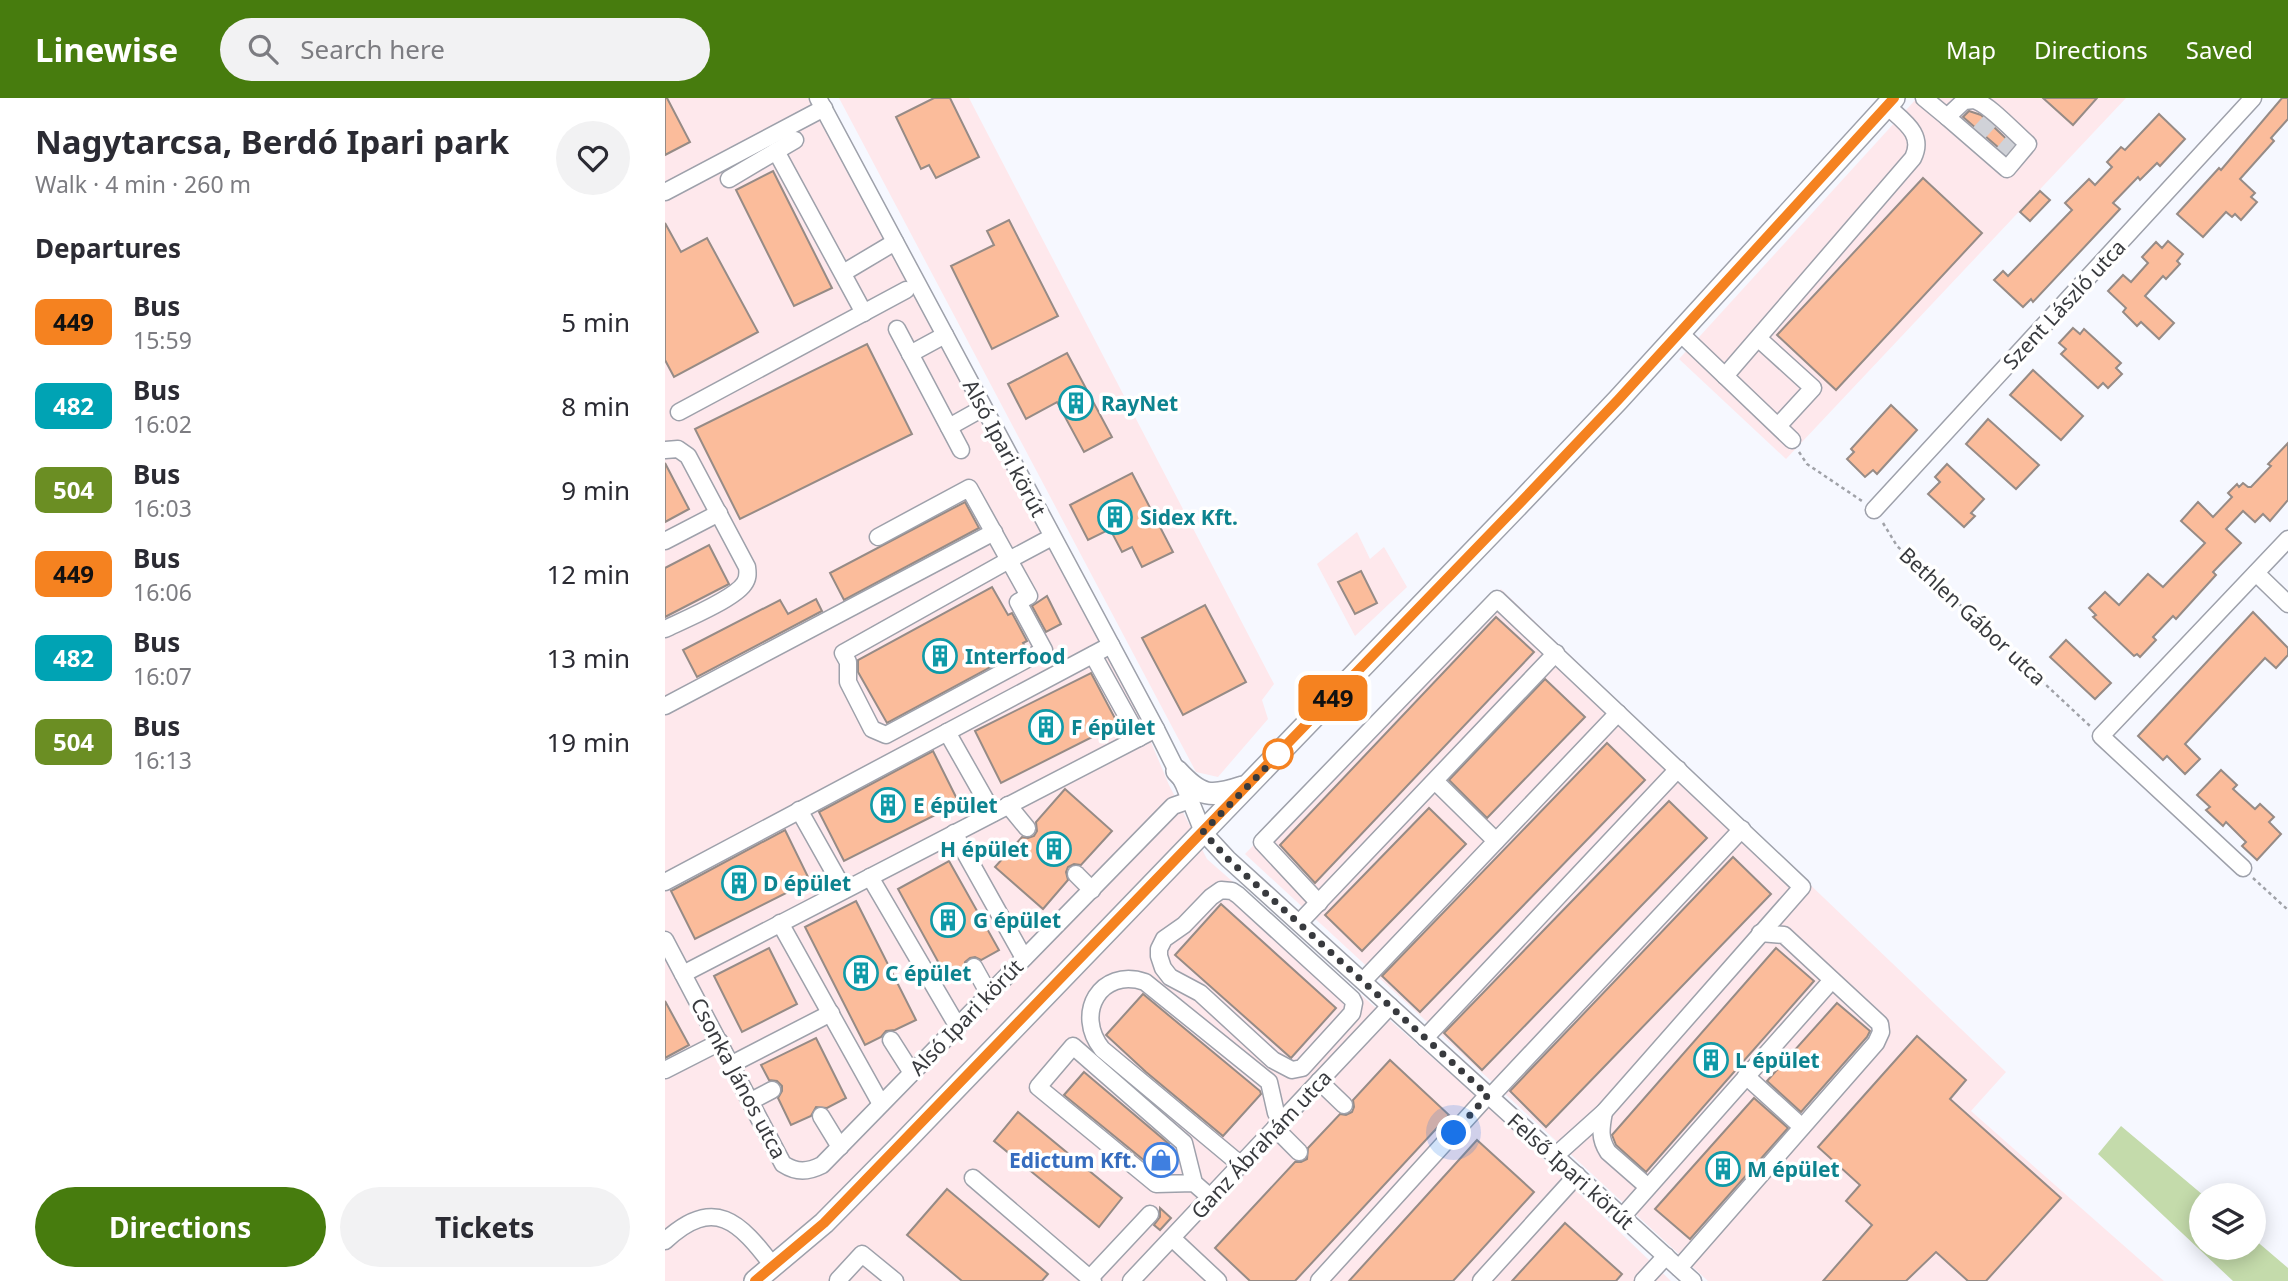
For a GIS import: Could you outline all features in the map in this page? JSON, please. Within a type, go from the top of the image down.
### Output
[{"type":"main road","points":[[755,1281],[824,1223],[854,1193],[1203,832],[1618,400],[1890,102]]},
{"type":"main road","points":[[1177,771],[1197,790],[1210,795],[1248,785]]},
{"type":"street","points":[[1924,98],[1947,117],[1996,137],[1991,108],[1975,100],[1964,101],[1947,117]]},
{"type":"street","name":"Szent László utca","points":[[1874,510],[2253,98]]},
{"type":"street","points":[[1725,376],[1913,158],[1917,145],[1915,134],[1890,102]]},
{"type":"street","points":[[665,192],[821,103]]},
{"type":"street","name":"Alsó Ipari körút","points":[[821,103],[1156,729],[1203,832]]},
{"type":"street","points":[[729,178],[795,140]]},
{"type":"street","points":[[776,151],[864,313]]},
{"type":"street","points":[[843,273],[895,242]]},
{"type":"street","points":[[679,412],[906,290]]},
{"type":"street","points":[[897,329],[961,450]]},
{"type":"street","points":[[1680,333],[1792,440]]},
{"type":"street","points":[[910,354],[944,335]]},
{"type":"street","points":[[1759,339],[1813,388],[1778,426]]},
{"type":"street","points":[[949,427],[983,408]]},
{"type":"street","points":[[665,450],[678,449],[688,456],[747,568],[747,580],[737,593],[665,629]]},
{"type":"street","points":[[878,537],[969,488],[994,532],[1009,560],[1029,596],[1019,601],[1044,650],[886,735],[872,729],[848,682],[848,662],[843,653],[1009,560],[1052,537]]},
{"type":"street","points":[[665,541],[719,513]]},
{"type":"street","points":[[665,706],[994,532]]},
{"type":"street","points":[[2243,869],[2101,736],[2288,539]]},
{"type":"street","points":[[2256,573],[2288,604]]},
{"type":"street","points":[[1319,903],[1262,842],[1497,599],[1802,887],[1604,1112],[1555,1156]]},
{"type":"street","points":[[665,882],[1111,645]]},
{"type":"street","points":[[1299,923],[1556,653]]},
{"type":"street","points":[[1093,654],[1139,738]]},
{"type":"street","points":[[1363,981],[1618,713]]},
{"type":"street","points":[[675,968],[780,923],[1156,729]]},
{"type":"street","points":[[947,732],[993,813]]},
{"type":"street","points":[[1426,1038],[1678,769]]},
{"type":"street","points":[[1435,780],[1496,841]]},
{"type":"street","name":"Alsó Ipari körút","points":[[799,1171],[811,1171],[822,1166],[1173,806],[1190,800]]},
{"type":"street","points":[[1008,806],[1027,828]]},
{"type":"street","points":[[799,810],[844,890]]},
{"type":"street","points":[[1319,1281],[1414,1166],[1489,1096],[1742,829]]},
{"type":"street","name":"Felső Ipari körút","points":[[1203,832],[1223,854],[1693,1281]]},
{"type":"street","points":[[954,833],[1024,958]]},
{"type":"street","points":[[1076,874],[1091,890]]},
{"type":"street","points":[[870,877],[958,1027]]},
{"type":"street","points":[[1297,1070],[1302,1068],[1352,1013],[1354,1003],[1232,891],[1221,890],[1184,925],[1164,939],[1159,949],[1163,968],[1170,977],[1200,993],[1273,1060],[1297,1070],[1344,1105]]},
{"type":"street","points":[[780,923],[881,1104]]},
{"type":"street","points":[[1679,1268],[1876,1043],[1881,1032],[1880,1024],[1784,935],[1760,933]]},
{"type":"street","name":"Csonka János utca","points":[[665,940],[675,968],[720,1042],[783,1164],[799,1171]]},
{"type":"street","points":[[974,967],[989,994]]},
{"type":"street","points":[[1241,1165],[1095,1041],[1089,1021],[1098,993],[1110,984],[1122,980],[1135,979],[1145,982],[1269,1082],[1279,1124],[1299,1152]]},
{"type":"street","points":[[1622,1217],[1832,980]]},
{"type":"street","name":"Ganz Ábrahám utca","points":[[1131,1281],[1390,1006]]},
{"type":"street","points":[[732,1064],[831,1013]]},
{"type":"street","points":[[1352,1013],[1368,1030]]},
{"type":"street","points":[[891,1040],[912,1073]]},
{"type":"street","points":[[665,1070],[720,1042]]},
{"type":"street","points":[[1194,1183],[1156,1184],[1038,1087],[1073,1046],[1184,1143],[1194,1183],[1210,1197]]},
{"type":"street","points":[[1746,1076],[1802,1127]]},
{"type":"street","points":[[751,1101],[772,1090]]},
{"type":"street","points":[[1604,1112],[1600,1130],[1604,1145],[1608,1152],[1647,1188]]},
{"type":"street","points":[[821,1116],[840,1147]]},
{"type":"street","points":[[1481,1281],[1577,1175]]},
{"type":"street","points":[[973,1178],[1091,1280],[1150,1214]]},
{"type":"street","points":[[665,1241],[689,1222],[712,1217],[742,1228],[773,1266]]},
{"type":"street","points":[[1172,1238],[1218,1281]]},
{"type":"street","points":[[838,1280],[862,1254],[895,1281]]},
{"type":"street","points":[[1643,1281],[1666,1256]]},
{"type":"street","points":[[1143,1269],[1156,1281]]},
{"type":"path","name":"Bethlen Gábor utca","points":[[1792,440],[1807,464],[1874,510],[1897,546],[2101,736]]},
{"type":"path","points":[[2243,869],[2288,910]]},
{"type":"shaded area","points":[[665,98],[808,98],[1143,723],[1169,785],[1207,859],[1495,1113],[1671,1281],[665,1281]]},
{"type":"shaded area","points":[[839,98],[969,98],[1274,684],[1262,700],[1268,719],[1218,777],[1196,772]]},
{"type":"shaded area","points":[[1917,98],[2126,98],[1786,459],[1679,359]]},
{"type":"shaded area","points":[[1357,532],[1370,559],[1384,547],[1407,587],[1355,636],[1317,564]]},
{"type":"shaded area","points":[[1501,589],[2006,1072],[1971,1111],[2164,1281],[1708,1281],[1245,854]]},
{"type":"green space","points":[[2121,1126],[2189,1183],[2189,1240],[2098,1154]]},
{"type":"green space","points":[[2266,1249],[2288,1268],[2288,1281],[2233,1281],[2211,1260],[2266,1260]]},
{"type":"building","points":[[665,98],[690,142],[665,155]]},
{"type":"building","points":[[934,98],[950,98],[979,157],[936,178],[929,165],[921,169],[896,117]]},
{"type":"building","points":[[2043,98],[2097,98],[2073,125]]},
{"type":"building","points":[[2282,98],[2288,98],[2288,119],[2271,138],[2274,141],[2240,179],[2255,193],[2251,197],[2257,202],[2241,220],[2235,214],[2232,217],[2226,212],[2203,237],[2177,214],[2219,168],[2221,170]]},
{"type":"building","points":[[1969,111],[1981,115],[2013,145],[2006,154],[1963,117]]},
{"type":"building","points":[[2159,114],[2185,139],[2160,166],[2157,163],[2140,180],[2138,177],[2113,203],[2120,209],[2033,302],[2031,299],[2023,307],[1994,280],[2003,271],[2008,276],[2072,210],[2065,203],[2089,179],[2095,185],[2112,167],[2107,162],[2121,147],[2125,150]]},
{"type":"building","points":[[773,171],[832,288],[794,306],[736,190]]},
{"type":"building","points":[[1923,178],[1982,233],[1836,390],[1777,335]]},
{"type":"building","points":[[2040,191],[2050,200],[2030,221],[2020,212]]},
{"type":"building","points":[[1009,220],[1058,316],[992,349],[951,266],[994,245],[987,231]]},
{"type":"building","points":[[665,223],[681,252],[707,238],[758,332],[674,377],[665,360]]},
{"type":"building","points":[[2168,241],[2183,254],[2177,261],[2180,264],[2166,279],[2163,276],[2145,296],[2174,323],[2159,339],[2141,322],[2137,326],[2123,312],[2126,308],[2108,291],[2123,275],[2131,282],[2148,263],[2142,257],[2156,242],[2162,248]]},
{"type":"building","points":[[2073,328],[2080,334],[2084,329],[2121,363],[2116,368],[2122,374],[2108,388],[2103,383],[2098,388],[2061,354],[2066,349],[2059,343]]},
{"type":"building","points":[[867,344],[912,434],[740,519],[695,429]]},
{"type":"building","name":"RayNet","points":[[1067,353],[1112,437],[1084,452],[1057,402],[1026,419],[1008,384]]},
{"type":"building","points":[[2033,370],[2083,416],[2061,440],[2010,395]]},
{"type":"building","points":[[1891,405],[1917,430],[1877,474],[1873,470],[1865,477],[1847,459],[1854,452],[1851,449]]},
{"type":"building","points":[[1988,419],[2039,465],[2016,489],[1966,444]]},
{"type":"building","points":[[2288,443],[2288,500],[2270,521],[2263,514],[2255,522],[2243,511],[2226,529],[2241,543],[2213,572],[2216,575],[2176,619],[2173,616],[2153,637],[2156,640],[2140,657],[2137,654],[2134,656],[2093,617],[2096,615],[2089,608],[2105,592],[2119,605],[2148,574],[2163,587],[2205,543],[2181,521],[2198,502],[2213,517],[2232,497],[2228,493],[2237,484],[2239,487],[2243,483],[2251,487]]},
{"type":"building","points":[[665,463],[689,509],[665,522]]},
{"type":"building","points":[[1947,464],[1984,499],[1971,513],[1975,516],[1964,527],[1928,494],[1940,482],[1935,477]]},
{"type":"building","name":"Sidex Kft.","points":[[1132,473],[1173,552],[1142,567],[1132,547],[1122,552],[1110,529],[1088,540],[1070,505]]},
{"type":"building","points":[[965,502],[979,528],[844,600],[830,573]]},
{"type":"building","points":[[709,545],[729,584],[665,617],[665,568]]},
{"type":"building","points":[[1361,571],[1377,603],[1355,614],[1338,582]]},
{"type":"building","name":"Interfood","points":[[992,587],[1008,615],[1012,613],[1027,641],[1023,643],[1026,648],[887,723],[858,672],[858,660]]},
{"type":"building","points":[[1047,596],[1061,624],[1046,632],[1032,606]]},
{"type":"building","points":[[816,599],[822,611],[697,677],[683,650],[780,600],[788,614]]},
{"type":"building","points":[[1205,605],[1246,682],[1183,715],[1142,638]]},
{"type":"building","points":[[2253,612],[2288,648],[2288,655],[2276,668],[2265,658],[2185,744],[2200,759],[2185,774],[2167,756],[2163,760],[2138,736]]},
{"type":"building","points":[[1496,617],[1534,652],[1315,883],[1280,845]]},
{"type":"building","points":[[2066,640],[2111,683],[2095,699],[2050,657]]},
{"type":"building","name":"F épület","points":[[1091,673],[1118,724],[1001,783],[975,731]]},
{"type":"building","points":[[1545,679],[1585,717],[1487,818],[1449,780]]},
{"type":"building","points":[[1607,743],[1645,780],[1420,1012],[1382,976]]},
{"type":"building","name":"E épület","points":[[933,751],[959,803],[844,861],[819,812]]},
{"type":"building","points":[[2221,770],[2237,785],[2233,789],[2255,809],[2260,804],[2274,817],[2269,822],[2281,834],[2257,860],[2242,846],[2246,842],[2226,822],[2223,826],[2206,810],[2210,807],[2197,795]]},
{"type":"building","name":"H épület","points":[[1065,789],[1112,831],[1081,865],[1068,867],[1068,880],[1043,909],[995,867],[1022,837],[1034,836],[1037,831],[1036,822]]},
{"type":"building","points":[[1669,801],[1707,838],[1482,1070],[1444,1033]]},
{"type":"building","points":[[1429,808],[1466,844],[1362,951],[1325,915]]},
{"type":"building","name":"D épület","points":[[785,830],[810,881],[695,939],[671,891]]},
{"type":"building","points":[[1733,857],[1771,894],[1546,1127],[1510,1091]]},
{"type":"building","name":"G épület","points":[[949,861],[999,950],[981,960],[970,958],[965,962],[964,969],[947,978],[898,889]]},
{"type":"building","name":"C épület","points":[[856,901],[916,1020],[895,1030],[886,1031],[881,1037],[865,1045],[805,927]]},
{"type":"building","points":[[1221,904],[1336,1008],[1291,1058],[1175,955]]},
{"type":"building","points":[[769,948],[797,1004],[742,1032],[714,976]]},
{"type":"building","name":"L épület","points":[[1776,948],[1814,981],[1646,1172],[1616,1145],[1612,1135]]},
{"type":"building","points":[[1143,994],[1260,1091],[1261,1094],[1223,1136],[1106,1035]]},
{"type":"building","points":[[665,1001],[689,1045],[665,1058]]},
{"type":"building","points":[[1837,1003],[1870,1031],[1801,1112],[1767,1081]]},
{"type":"building","points":[[1917,1036],[1966,1080],[1950,1099],[2061,1198],[1986,1281],[1968,1281],[1936,1252],[1906,1281],[1823,1281],[1872,1225],[1846,1201],[1860,1185],[1818,1147]]},
{"type":"building","points":[[816,1038],[846,1098],[827,1108],[816,1107],[811,1116],[791,1125],[778,1098],[782,1086],[777,1081],[769,1080],[761,1065]]},
{"type":"building","points":[[1390,1060],[1449,1115],[1295,1281],[1250,1281],[1215,1248],[1295,1162],[1307,1159],[1308,1148],[1340,1114],[1352,1112],[1353,1100]]},
{"type":"building","points":[[1084,1072],[1169,1144],[1151,1166],[1064,1095]]},
{"type":"building","name":"M épület","points":[[1754,1098],[1788,1128],[1690,1239],[1655,1209]]},
{"type":"building","points":[[1018,1112],[1122,1198],[1099,1227],[994,1141]]},
{"type":"building","points":[[1477,1140],[1534,1192],[1453,1281],[1349,1281]]},
{"type":"building","points":[[947,1189],[1048,1274],[1042,1281],[962,1281],[907,1235]]},
{"type":"building","points":[[1160,1208],[1171,1218],[1160,1230],[1154,1225],[1160,1217]]},
{"type":"building","points":[[1565,1223],[1622,1274],[1616,1281],[1512,1281]]},
{"type":"tunnel","points":[[1979,133],[1990,121]]},
{"type":"tunnel","points":[[2002,154],[2013,141]]},
{"type":"bus line","name":"449","points":[[755,1281],[824,1223],[1267,767],[1618,400],[1894,98]]},
{"type":"place","name":"RayNet","points":[[1076,403]]},
{"type":"place","name":"Sidex Kft.","points":[[1115,517]]},
{"type":"place","name":"Interfood","points":[[940,656]]},
{"type":"place","name":"F épület","points":[[1046,727]]},
{"type":"place","name":"E épület","points":[[888,805]]},
{"type":"place","name":"H épület","points":[[1054,849]]},
{"type":"place","name":"D épület","points":[[739,883]]},
{"type":"place","name":"G épület","points":[[948,920]]},
{"type":"place","name":"C épület","points":[[861,973]]},
{"type":"place","name":"L épület","points":[[1711,1060]]},
{"type":"place","name":"Edictum Kft.","points":[[1161,1160]]},
{"type":"place","name":"M épület","points":[[1723,1169]]},
{"type":"route","points":[[1278,754],[1285,748],[1203,832],[1228,859],[1488,1095],[1454,1133]]}]
